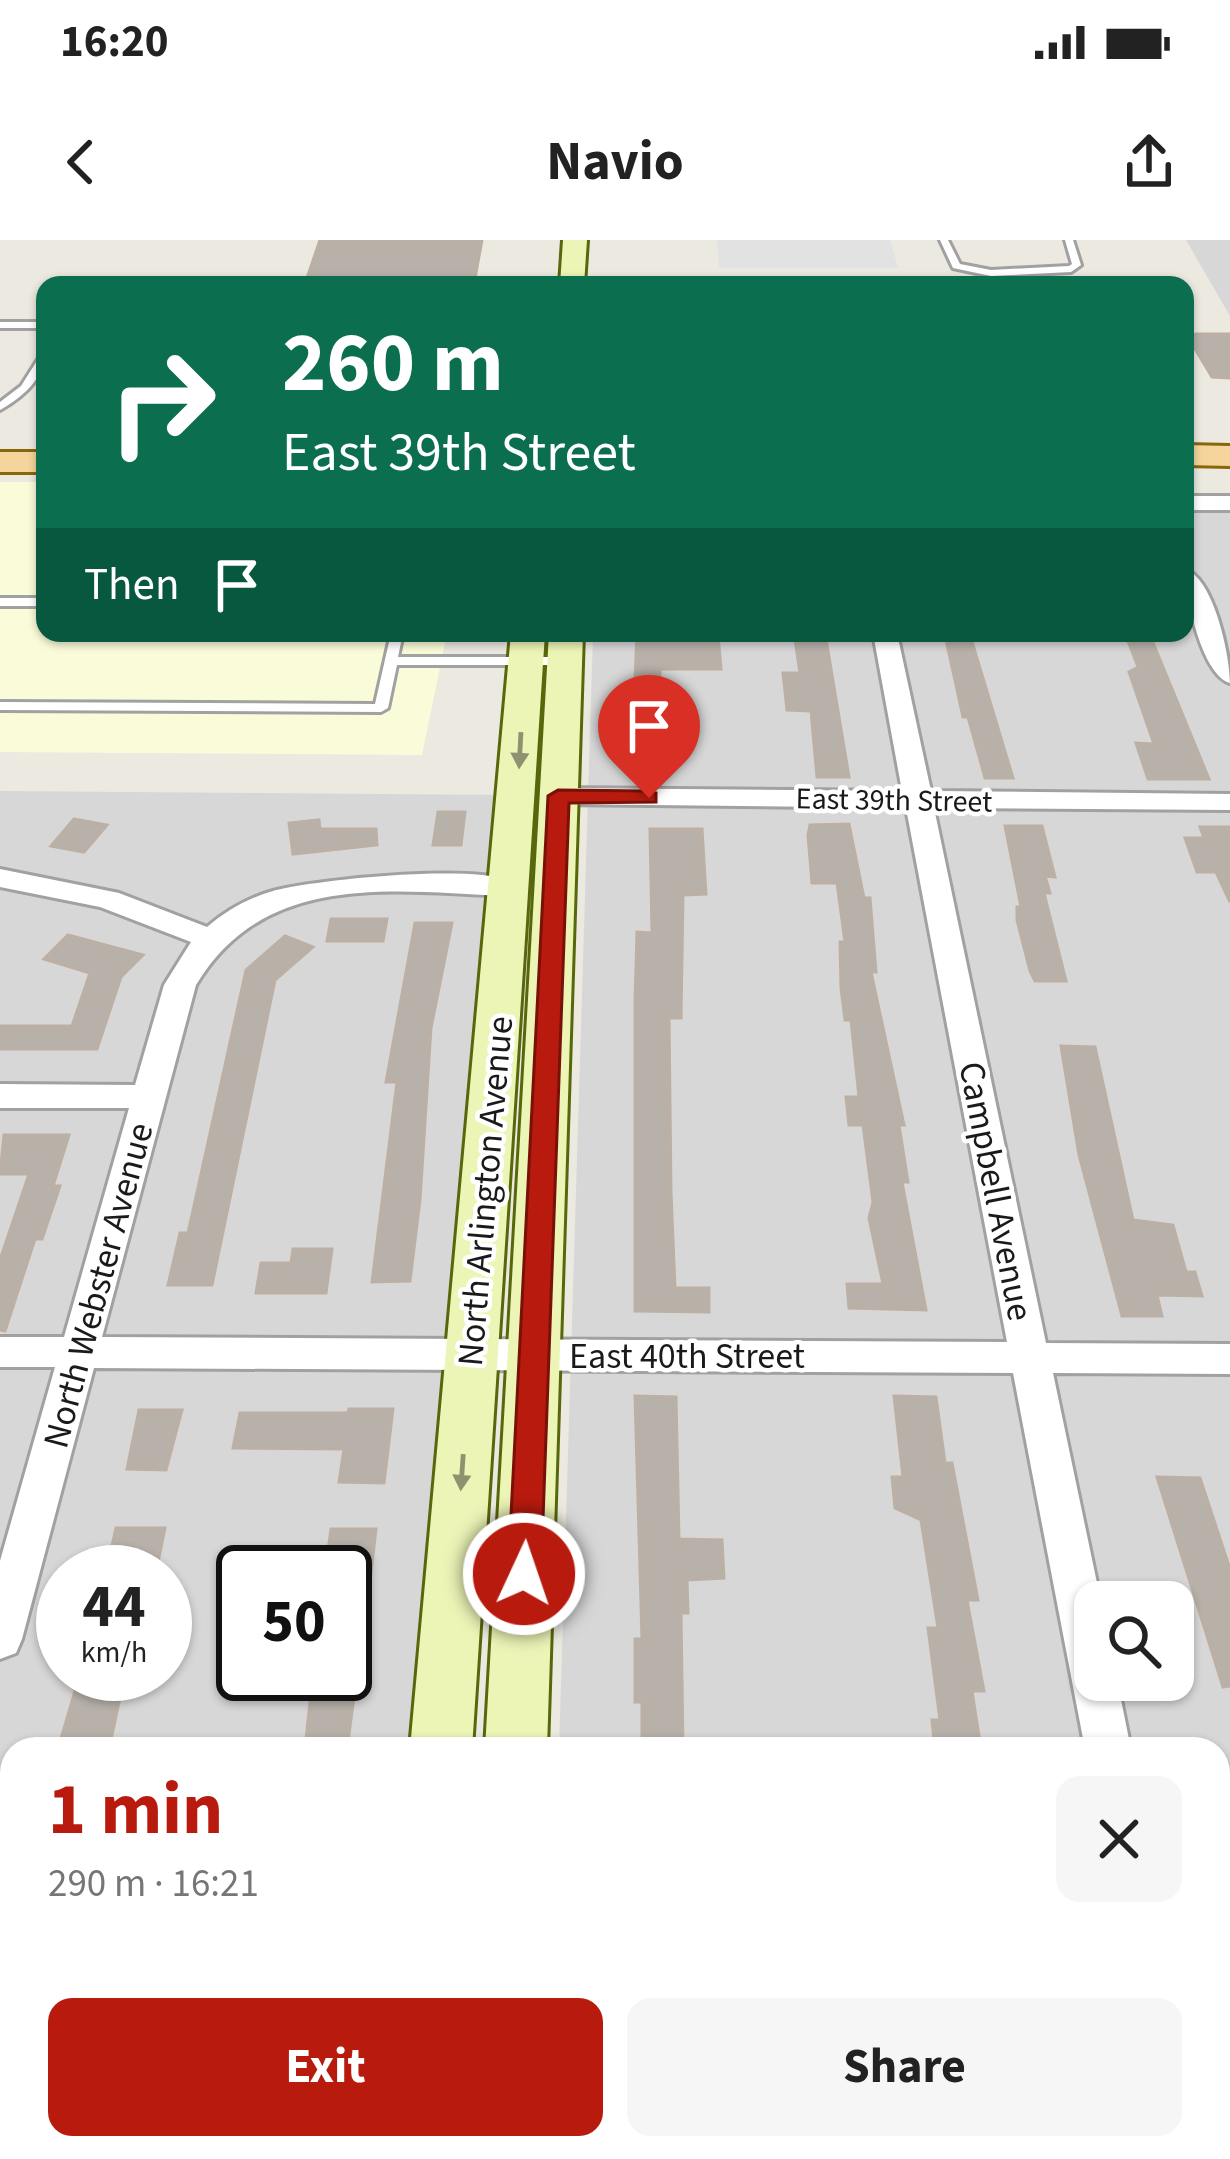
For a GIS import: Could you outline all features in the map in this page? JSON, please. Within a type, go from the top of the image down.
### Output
[{"type":"main road","points":[[572,276],[574,240]]},
{"type":"main road","points":[[0,452],[36,452]]},
{"type":"main road","points":[[1194,460],[1230,460]]},
{"type":"main road","points":[[0,462],[36,463]]},
{"type":"main road","name":"North Arlington Avenue","points":[[517,1737],[558,796],[546,647]]},
{"type":"main road","name":"North Arlington Avenue","points":[[443,1737],[507,887],[546,647]]},
{"type":"street","points":[[1194,503],[1230,503]]},
{"type":"street","points":[[1194,596],[1230,675]]},
{"type":"street","name":"Campbell Avenue","points":[[887,642],[1106,1737]]},
{"type":"street","name":"East 39th Street","points":[[558,796],[1230,802]]},
{"type":"street","points":[[0,878],[108,899],[210,939],[254,911],[319,889],[366,884],[507,887]]},
{"type":"street","name":"North Webster Avenue","points":[[0,1639],[180,985],[210,939]]},
{"type":"street","points":[[0,1096],[149,1097]]},
{"type":"street","name":"East 40th Street","points":[[0,1352],[1230,1359]]},
{"type":"lane","points":[[944,240],[956,266],[991,273],[1071,269],[1077,265],[1069,240]]},
{"type":"lane","points":[[0,325],[36,325]]},
{"type":"lane","points":[[0,407],[25,388],[36,370]]},
{"type":"lane","points":[[0,602],[36,602]]},
{"type":"lane","points":[[0,706],[381,708],[395,642]]},
{"type":"lane","points":[[392,661],[546,647]]},
{"type":"shaded area","points":[[717,240],[890,240],[898,268],[719,268]]},
{"type":"shaded area","points":[[1186,240],[1230,240],[1230,316]]},
{"type":"shaded area","points":[[0,482],[36,482],[36,642],[445,642],[422,755],[0,752]]},
{"type":"shaded area","points":[[1194,503],[1230,504],[1230,1737],[559,1737],[593,642],[1194,642]]},
{"type":"shaded area","points":[[0,791],[507,795],[423,1737],[0,1737]]},
{"type":"building","points":[[320,240],[482,240],[475,276],[308,276]]},
{"type":"building","points":[[1230,334],[1230,378],[1212,377],[1194,347],[1194,335]]},
{"type":"building","points":[[637,642],[719,642],[721,669],[660,669],[659,773],[637,773],[632,748]]},
{"type":"building","points":[[795,642],[826,642],[849,777],[817,777],[811,711],[787,710],[783,673],[800,673]]},
{"type":"building","points":[[947,642],[972,642],[1013,778],[985,778],[968,717],[963,717]]},
{"type":"building","points":[[1128,642],[1153,642],[1209,779],[1148,779],[1136,743],[1154,744],[1129,672],[1138,667]]},
{"type":"building","points":[[438,812],[465,812],[461,845],[433,845]]},
{"type":"building","points":[[74,819],[107,825],[84,852],[51,846]]},
{"type":"building","points":[[319,820],[320,829],[376,829],[377,845],[293,854],[289,823]]},
{"type":"building","points":[[849,824],[864,898],[870,898],[876,972],[871,972],[904,1125],[899,1125],[908,1182],[902,1182],[926,1310],[849,1308],[847,1284],[883,1284],[869,1218],[873,1202],[863,1125],[849,1125],[846,1097],[859,1097],[851,1020],[845,1020],[841,988],[840,942],[845,942],[837,883],[812,883],[808,835],[810,825]]},
{"type":"building","points":[[1005,826],[1042,826],[1055,877],[1045,876],[1050,893],[1044,893],[1066,981],[1035,981],[1030,971],[1017,920],[1017,907],[1021,907]]},
{"type":"building","points":[[1200,827],[1230,827],[1230,902],[1216,872],[1197,872],[1185,838],[1204,838]]},
{"type":"building","points":[[650,829],[702,829],[706,894],[683,895],[681,1018],[669,1018],[671,1192],[675,1288],[709,1288],[709,1312],[635,1311],[637,932],[652,933]]},
{"type":"building","points":[[331,919],[387,919],[383,941],[327,941]]},
{"type":"building","points":[[415,923],[452,923],[431,1028],[420,1200],[410,1281],[372,1282],[397,1082],[386,1082]]},
{"type":"building","points":[[68,935],[143,955],[121,977],[97,1049],[0,1049],[0,1026],[72,1026],[90,973],[44,959]]},
{"type":"building","points":[[285,936],[313,947],[275,980],[212,1285],[168,1285],[180,1233],[188,1233],[246,970]]},
{"type":"building","points":[[1061,1046],[1095,1047],[1133,1220],[1173,1225],[1186,1272],[1195,1272],[1202,1296],[1157,1295],[1162,1316],[1122,1316],[1079,1155]]},
{"type":"building","points":[[4,1135],[69,1135],[53,1186],[60,1186],[42,1239],[35,1239],[5,1331],[0,1330],[0,1260],[29,1174],[0,1174]]},
{"type":"building","points":[[293,1249],[332,1249],[326,1293],[256,1293],[261,1263],[291,1263]]},
{"type":"building","points":[[635,1396],[676,1397],[679,1539],[722,1540],[724,1578],[687,1580],[688,1613],[681,1613],[683,1737],[642,1737],[642,1702],[635,1702],[635,1639],[642,1639]]},
{"type":"building","points":[[894,1396],[936,1397],[945,1463],[952,1463],[978,1600],[967,1600],[984,1691],[972,1691],[979,1737],[934,1737],[932,1720],[940,1720],[928,1628],[938,1628],[921,1520],[895,1508],[892,1477],[903,1477]]},
{"type":"building","points":[[349,1409],[393,1409],[384,1483],[339,1482],[344,1449],[233,1448],[240,1413],[348,1413]]},
{"type":"building","points":[[139,1410],[182,1410],[166,1470],[127,1469]]},
{"type":"building","points":[[1157,1477],[1200,1478],[1230,1569],[1230,1686],[1223,1687],[1194,1595],[1194,1581],[1190,1581]]},
{"type":"building","points":[[116,1528],[165,1528],[162,1545],[112,1545]]},
{"type":"building","points":[[331,1529],[376,1529],[372,1564],[372,1545],[329,1545]]},
{"type":"building","points":[[72,1701],[119,1701],[112,1737],[62,1737]]},
{"type":"building","points":[[310,1701],[353,1701],[349,1737],[306,1737]]},
{"type":"route","points":[[524,1574],[558,796],[649,798]]}]
